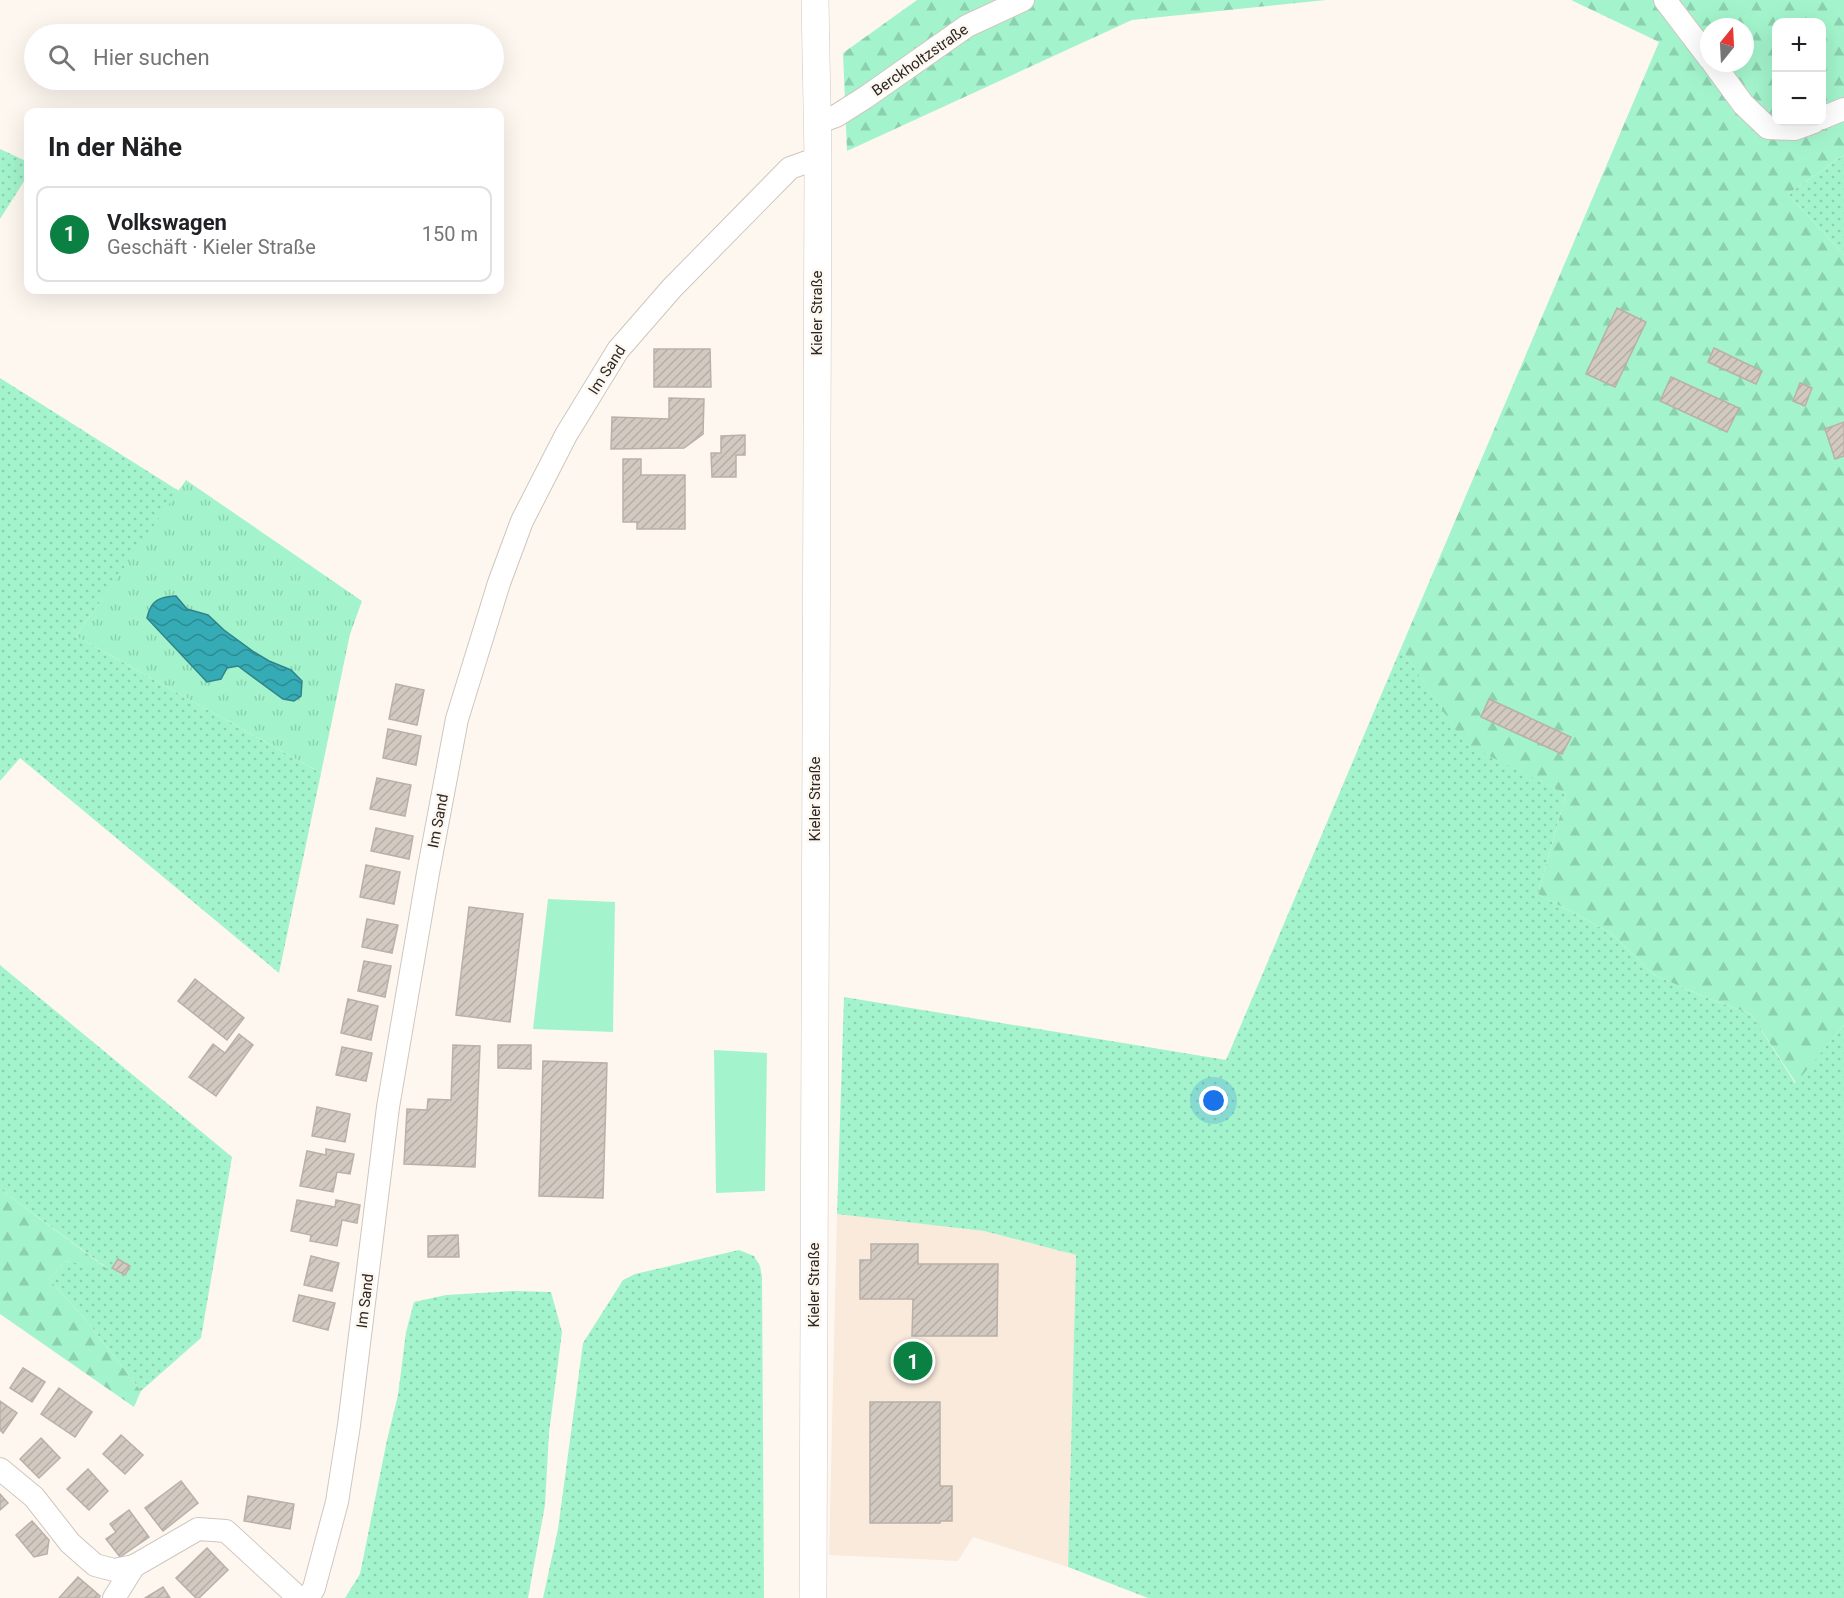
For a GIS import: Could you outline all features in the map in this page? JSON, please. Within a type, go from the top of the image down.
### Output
[{"type":"main road","name":"Kieler Straße","points":[[813,1598],[818,158],[815,0]]},
{"type":"street","name":"Berckholtzstraße","points":[[817,123],[836,116],[866,98],[967,26],[1023,0]]},
{"type":"street","points":[[1665,0],[1700,46]]},
{"type":"street","points":[[1720,72],[1743,104],[1768,128],[1796,129],[1804,126]]},
{"type":"street","points":[[1826,116],[1844,109]]},
{"type":"street","name":"Im Sand","points":[[308,1598],[314,1588],[337,1502],[351,1413],[388,1107],[438,818],[457,719],[499,583],[522,521],[566,435],[618,350],[672,288],[790,168],[818,158]]},
{"type":"street","points":[[0,1469],[34,1497],[70,1543],[94,1565],[114,1570],[134,1566],[198,1529],[226,1531],[299,1598]]},
{"type":"street","points":[[114,1598],[134,1566]]},
{"type":"shaded area","points":[[837,1213],[984,1231],[1076,1255],[1068,1567],[973,1537],[958,1561],[829,1555]]},
{"type":"green space","points":[[917,0],[1326,0],[1132,20],[847,151],[843,53]]},
{"type":"green space","points":[[1571,0],[1844,0],[1844,155],[1788,194],[1844,255],[1844,1025],[1796,1083],[1751,1014],[1654,975],[1611,933],[1538,894],[1566,794],[1465,744],[1401,648],[1659,42]]},
{"type":"green space","points":[[0,149],[24,160],[24,181],[0,219]]},
{"type":"green space","points":[[1844,155],[1844,255],[1788,194]]},
{"type":"green space","points":[[0,378],[179,491],[76,636],[321,773],[279,973],[20,758],[0,781]]},
{"type":"green space","points":[[186,480],[362,601],[350,634],[321,773],[76,636]]},
{"type":"green space","points":[[1401,648],[1465,743],[1566,794],[1538,894],[1611,933],[1654,975],[1751,1014],[1795,1083],[1844,1025],[1844,1598],[1148,1598],[1068,1567],[1076,1255],[984,1231],[837,1214],[844,997],[1226,1060]]},
{"type":"green space","points":[[548,899],[615,902],[613,1032],[533,1029]]},
{"type":"green space","points":[[0,965],[232,1157],[201,1338],[141,1391],[86,1320],[49,1279],[66,1261],[107,1268],[0,1189]]},
{"type":"green space","points":[[714,1050],[767,1053],[765,1191],[716,1193]]},
{"type":"green space","points":[[0,1189],[109,1270],[66,1261],[49,1279],[86,1320],[141,1391],[134,1407],[0,1314]]},
{"type":"green space","points":[[739,1250],[754,1256],[760,1266],[762,1277],[764,1598],[543,1598],[558,1529],[583,1343],[623,1280],[635,1274]]},
{"type":"green space","points":[[514,1291],[551,1292],[562,1332],[549,1433],[545,1505],[528,1598],[345,1598],[360,1574],[398,1395],[406,1332],[414,1302],[446,1295]]},
{"type":"water","points":[[176,596],[187,609],[208,615],[254,652],[291,670],[302,681],[301,696],[294,701],[283,699],[238,666],[227,668],[221,679],[207,682],[147,618],[153,603],[165,597]]},
{"type":"building","points":[[1617,308],[1646,322],[1615,387],[1586,374]]},
{"type":"building","points":[[1714,348],[1762,371],[1756,384],[1708,362]]},
{"type":"building","points":[[654,349],[710,349],[711,387],[654,387]]},
{"type":"building","points":[[1671,377],[1739,408],[1727,432],[1660,401]]},
{"type":"building","points":[[1800,383],[1812,388],[1805,406],[1793,401]]},
{"type":"building","points":[[669,398],[704,399],[703,434],[684,448],[611,449],[612,417],[669,419]]},
{"type":"building","points":[[1844,422],[1844,456],[1835,459],[1825,429]]},
{"type":"building","points":[[745,435],[745,455],[736,455],[736,477],[712,477],[711,453],[721,453],[721,436]]},
{"type":"building","points":[[623,459],[641,459],[641,475],[685,475],[685,529],[637,529],[637,522],[623,522]]},
{"type":"building","points":[[396,684],[424,690],[417,725],[389,719]]},
{"type":"building","points":[[1489,699],[1571,737],[1562,754],[1481,717]]},
{"type":"building","points":[[388,729],[421,736],[416,765],[383,758]]},
{"type":"building","points":[[377,778],[411,785],[405,816],[370,809]]},
{"type":"building","points":[[376,828],[413,836],[409,859],[371,851]]},
{"type":"building","points":[[366,865],[400,872],[394,904],[360,897]]},
{"type":"building","points":[[469,907],[523,914],[510,1022],[456,1015]]},
{"type":"building","points":[[367,919],[398,925],[392,953],[362,947]]},
{"type":"building","points":[[364,961],[391,966],[385,997],[358,991]]},
{"type":"building","points":[[195,979],[244,1018],[227,1040],[178,1001]]},
{"type":"building","points":[[348,999],[378,1006],[371,1040],[341,1033]]},
{"type":"building","points":[[239,1034],[253,1045],[216,1096],[189,1077],[213,1044],[225,1053]]},
{"type":"building","points":[[453,1045],[480,1046],[475,1167],[404,1164],[407,1109],[427,1110],[428,1099],[451,1100]]},
{"type":"building","points":[[498,1045],[531,1045],[531,1069],[498,1068]]},
{"type":"building","points":[[342,1047],[372,1053],[366,1081],[336,1075]]},
{"type":"building","points":[[543,1061],[607,1063],[603,1198],[539,1196]]},
{"type":"building","points":[[317,1107],[350,1114],[345,1142],[312,1136]]},
{"type":"building","points":[[326,1149],[354,1154],[350,1174],[337,1172],[333,1192],[300,1186],[307,1151],[326,1155]]},
{"type":"building","points":[[297,1200],[335,1207],[336,1200],[360,1205],[357,1223],[342,1220],[337,1246],[310,1241],[311,1235],[291,1231]]},
{"type":"building","points":[[458,1235],[459,1257],[428,1257],[428,1236]]},
{"type":"building","points":[[871,1244],[918,1244],[918,1264],[998,1264],[997,1336],[912,1336],[913,1299],[860,1299],[860,1260],[871,1260]]},
{"type":"building","points":[[311,1256],[339,1263],[332,1291],[304,1285]]},
{"type":"building","points":[[118,1259],[130,1266],[125,1275],[112,1268]]},
{"type":"building","points":[[299,1295],[335,1303],[328,1330],[293,1321]]},
{"type":"building","points":[[23,1368],[45,1382],[32,1402],[10,1388]]},
{"type":"building","points":[[59,1388],[92,1412],[75,1437],[41,1414]]},
{"type":"building","points":[[0,1401],[17,1413],[3,1433],[0,1430]]},
{"type":"building","points":[[870,1402],[940,1402],[940,1486],[952,1486],[952,1521],[870,1523]]},
{"type":"building","points":[[121,1435],[143,1455],[125,1474],[103,1454]]},
{"type":"building","points":[[41,1438],[60,1458],[39,1478],[20,1459]]},
{"type":"building","points":[[88,1469],[108,1491],[89,1510],[67,1489]]},
{"type":"building","points":[[181,1481],[198,1503],[163,1531],[145,1508]]},
{"type":"building","points":[[0,1494],[8,1503],[0,1510]]},
{"type":"building","points":[[248,1496],[294,1504],[290,1529],[244,1521]]},
{"type":"building","points":[[129,1510],[149,1537],[120,1557],[106,1539],[116,1532],[110,1524]]},
{"type":"building","points":[[32,1521],[49,1540],[47,1554],[34,1557],[16,1535]]},
{"type":"building","points":[[207,1548],[228,1570],[199,1598],[196,1598],[176,1578]]},
{"type":"building","points":[[78,1577],[100,1596],[99,1598],[59,1598]]},
{"type":"building","points":[[163,1587],[170,1598],[145,1598]]},
{"type":"place","name":"Volkswagen","points":[[913,1361]]}]
